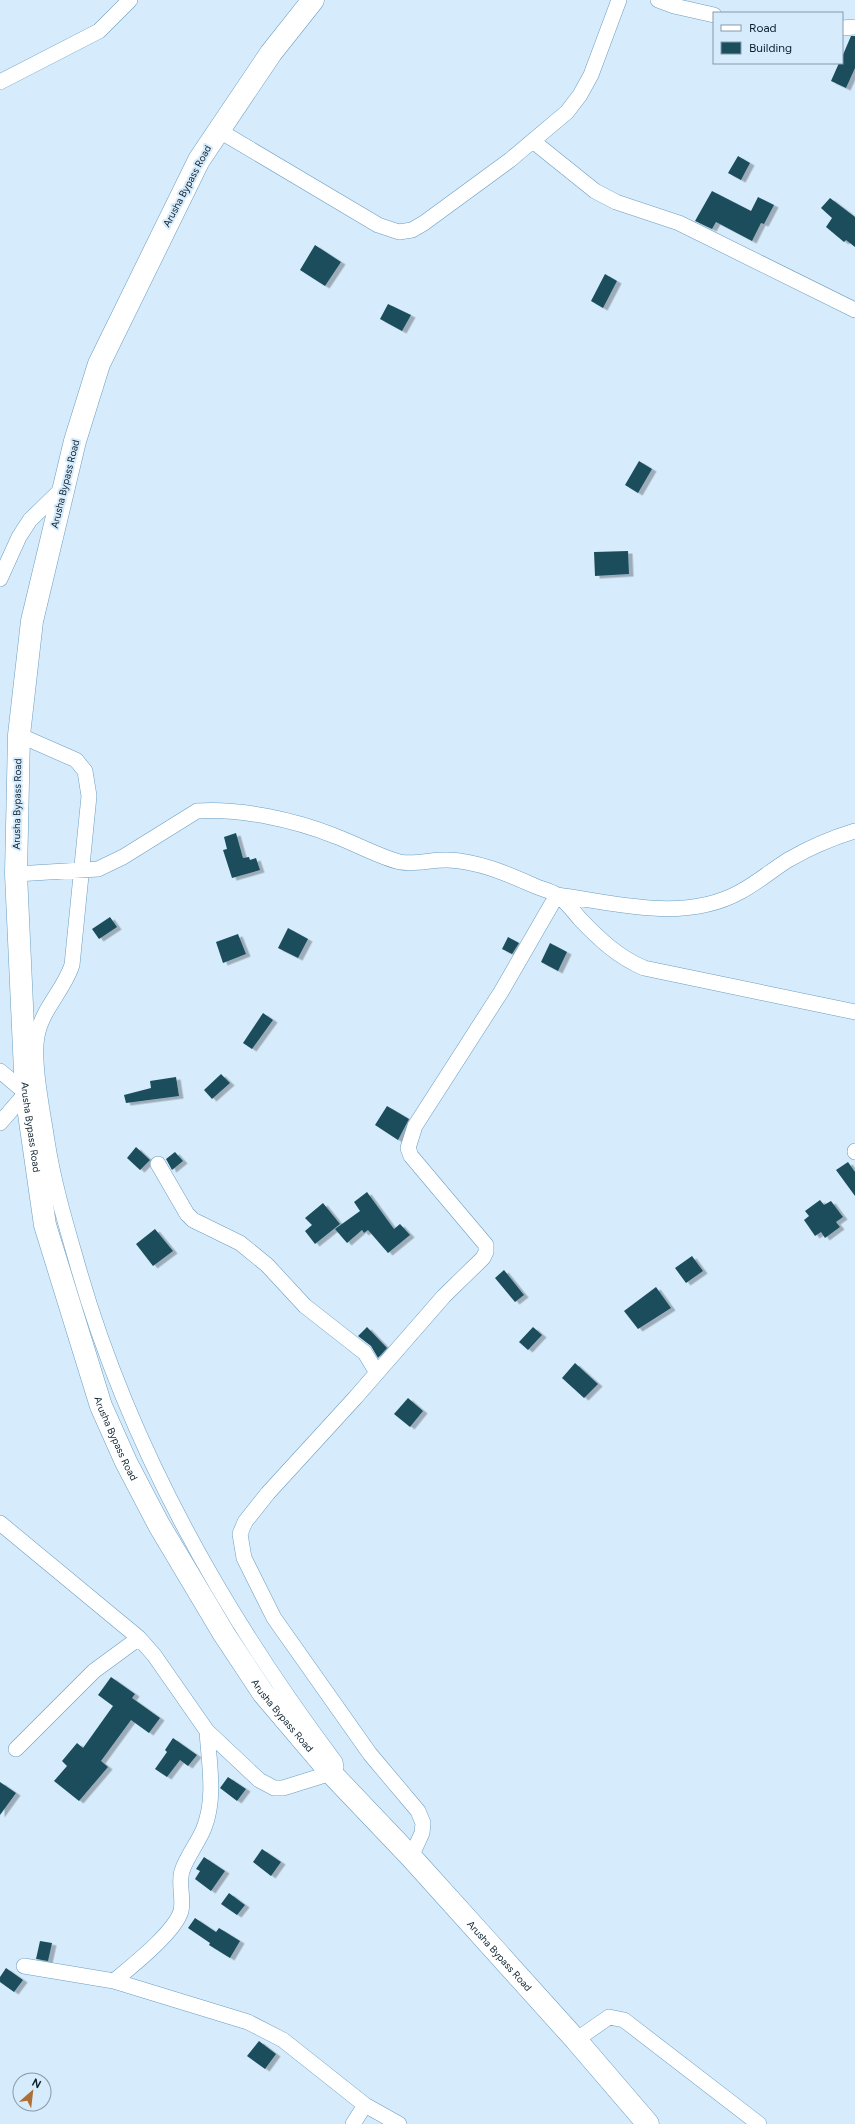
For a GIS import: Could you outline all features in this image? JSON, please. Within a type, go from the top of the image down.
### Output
[{"type":"main road","name":"Arusha Bypass Road","points":[[313,0],[271,53],[218,130],[195,167],[99,364],[75,441],[32,621],[20,735],[16,874],[26,1093],[45,1224],[101,1406],[126,1462],[159,1525],[224,1634],[263,1693],[331,1773],[411,1857],[576,2040],[648,2124]]},
{"type":"street","points":[[0,82],[99,31],[112,21],[130,0]]},
{"type":"street","points":[[218,130],[378,225],[399,232],[412,230],[424,224],[474,188],[534,142],[567,112],[580,95],[591,75],[619,0]]},
{"type":"street","points":[[658,0],[674,6],[713,15]]},
{"type":"street","points":[[843,28],[855,27]]},
{"type":"street","points":[[534,142],[596,191],[616,202],[679,223],[855,310]]},
{"type":"street","points":[[0,579],[19,537],[30,520],[64,487]]},
{"type":"street","points":[[0,1523],[139,1638],[154,1655],[207,1731],[259,1780],[274,1788],[283,1788],[331,1773],[336,1767],[335,1762],[304,1720],[237,1620],[202,1563],[137,1434],[91,1314],[62,1210],[51,1164],[40,1096],[37,1036],[43,1018],[66,979],[72,965],[89,796],[85,771],[76,760],[20,735]]},
{"type":"street","points":[[16,874],[82,872],[98,869],[124,857],[197,811],[210,810],[292,822],[324,832],[400,862],[423,862],[446,859],[462,861],[490,868],[558,895],[662,910],[718,902],[740,892],[788,860],[821,843],[855,831]]},
{"type":"street","points":[[558,895],[600,940],[627,961],[644,968],[855,1012]]},
{"type":"street","points":[[411,1857],[422,1832],[423,1823],[418,1811],[370,1754],[274,1618],[244,1558],[240,1534],[244,1522],[268,1493],[378,1373],[444,1296],[483,1258],[486,1252],[486,1245],[411,1156],[408,1148],[415,1126],[501,992],[558,895]]},
{"type":"street","points":[[0,1071],[26,1093],[0,1123]]},
{"type":"street","points":[[158,1164],[187,1214],[193,1220],[240,1244],[267,1265],[305,1306],[364,1354],[378,1373]]},
{"type":"street","points":[[16,1749],[94,1671],[139,1638]]},
{"type":"street","points":[[114,1981],[143,1957],[175,1924],[179,1917],[181,1910],[182,1871],[204,1828],[209,1813],[211,1798],[207,1731]]},
{"type":"street","points":[[24,1966],[114,1981],[227,2015],[266,2030],[283,2040],[365,2105],[400,2124]]},
{"type":"street","points":[[576,2040],[609,2017],[624,2020],[642,2032],[759,2124]]},
{"type":"street","points":[[353,2124],[365,2105]]},
{"type":"building","points":[[851,36],[855,36],[855,68],[846,88],[831,81],[839,64],[843,64],[843,55]]},
{"type":"building","points":[[738,156],[750,163],[741,180],[728,173]]},
{"type":"building","points":[[712,191],[751,211],[758,197],[774,205],[764,224],[761,223],[752,241],[716,222],[712,229],[695,221]]},
{"type":"building","points":[[830,198],[855,217],[855,247],[846,240],[844,242],[826,227],[832,218],[821,208]]},
{"type":"building","points":[[315,245],[341,262],[325,286],[300,270]]},
{"type":"building","points":[[605,274],[617,281],[603,308],[591,301]]},
{"type":"building","points":[[388,304],[411,315],[402,331],[380,319]]},
{"type":"building","points":[[639,461],[652,469],[638,493],[625,485]]},
{"type":"building","points":[[628,551],[629,574],[595,576],[594,552]]},
{"type":"building","points":[[236,833],[243,858],[249,857],[250,860],[256,858],[260,870],[232,878],[223,850],[227,849],[224,837]]},
{"type":"building","points":[[110,917],[117,927],[99,939],[92,929]]},
{"type":"building","points":[[288,928],[308,939],[298,958],[278,948]]},
{"type":"building","points":[[238,934],[246,954],[223,963],[216,942]]},
{"type":"building","points":[[508,937],[519,943],[512,954],[502,949]]},
{"type":"building","points":[[550,943],[567,952],[558,971],[541,962]]},
{"type":"building","points":[[263,1013],[273,1020],[252,1049],[243,1043]]},
{"type":"building","points":[[221,1074],[230,1083],[212,1099],[204,1090]]},
{"type":"building","points":[[176,1077],[179,1096],[126,1103],[124,1095],[151,1088],[150,1081]]},
{"type":"building","points":[[387,1106],[409,1119],[398,1140],[375,1125]]},
{"type":"building","points":[[136,1147],[150,1160],[140,1170],[127,1158]]},
{"type":"building","points":[[175,1152],[183,1161],[172,1170],[166,1159]]},
{"type":"building","points":[[848,1162],[855,1172],[855,1196],[836,1170]]},
{"type":"building","points":[[367,1192],[394,1229],[400,1224],[410,1235],[388,1253],[368,1230],[364,1233],[362,1230],[347,1243],[335,1229],[360,1211],[354,1202]]},
{"type":"building","points":[[820,1200],[824,1205],[831,1201],[843,1217],[836,1222],[840,1227],[825,1238],[821,1232],[815,1236],[804,1220],[809,1216],[805,1211]]},
{"type":"building","points":[[323,1203],[340,1224],[315,1244],[305,1231],[312,1225],[305,1218]]},
{"type":"building","points":[[155,1229],[173,1251],[153,1266],[136,1244]]},
{"type":"building","points":[[692,1256],[703,1271],[686,1283],[675,1268]]},
{"type":"building","points":[[504,1270],[524,1295],[515,1302],[495,1278]]},
{"type":"building","points":[[656,1287],[671,1308],[638,1329],[624,1311]]},
{"type":"building","points":[[367,1327],[387,1348],[378,1358],[371,1346],[358,1336]]},
{"type":"building","points":[[533,1327],[542,1335],[528,1350],[519,1342]]},
{"type":"building","points":[[575,1363],[598,1384],[584,1398],[562,1378]]},
{"type":"building","points":[[408,1398],[423,1411],[410,1427],[394,1414]]},
{"type":"building","points":[[111,1677],[135,1694],[132,1698],[160,1718],[149,1733],[131,1720],[101,1761],[108,1767],[79,1801],[54,1781],[67,1766],[62,1761],[77,1743],[83,1748],[113,1706],[98,1695]]},
{"type":"building","points":[[173,1738],[197,1755],[188,1766],[180,1760],[167,1777],[155,1769],[167,1752],[165,1750]]},
{"type":"building","points":[[228,1777],[246,1789],[237,1801],[220,1788]]},
{"type":"building","points":[[0,1782],[16,1793],[0,1815]]},
{"type":"building","points":[[262,1849],[281,1862],[271,1876],[253,1862]]},
{"type":"building","points":[[204,1857],[225,1871],[211,1891],[195,1879],[200,1871],[196,1869]]},
{"type":"building","points":[[229,1893],[245,1905],[237,1915],[221,1904]]},
{"type":"building","points":[[195,1918],[216,1932],[219,1928],[240,1941],[230,1958],[209,1945],[210,1943],[188,1928]]},
{"type":"building","points":[[40,1941],[52,1943],[48,1961],[36,1959]]},
{"type":"building","points":[[6,1968],[23,1980],[14,1992],[0,1982],[0,1977]]},
{"type":"building","points":[[259,2041],[276,2054],[265,2069],[247,2056]]}]
